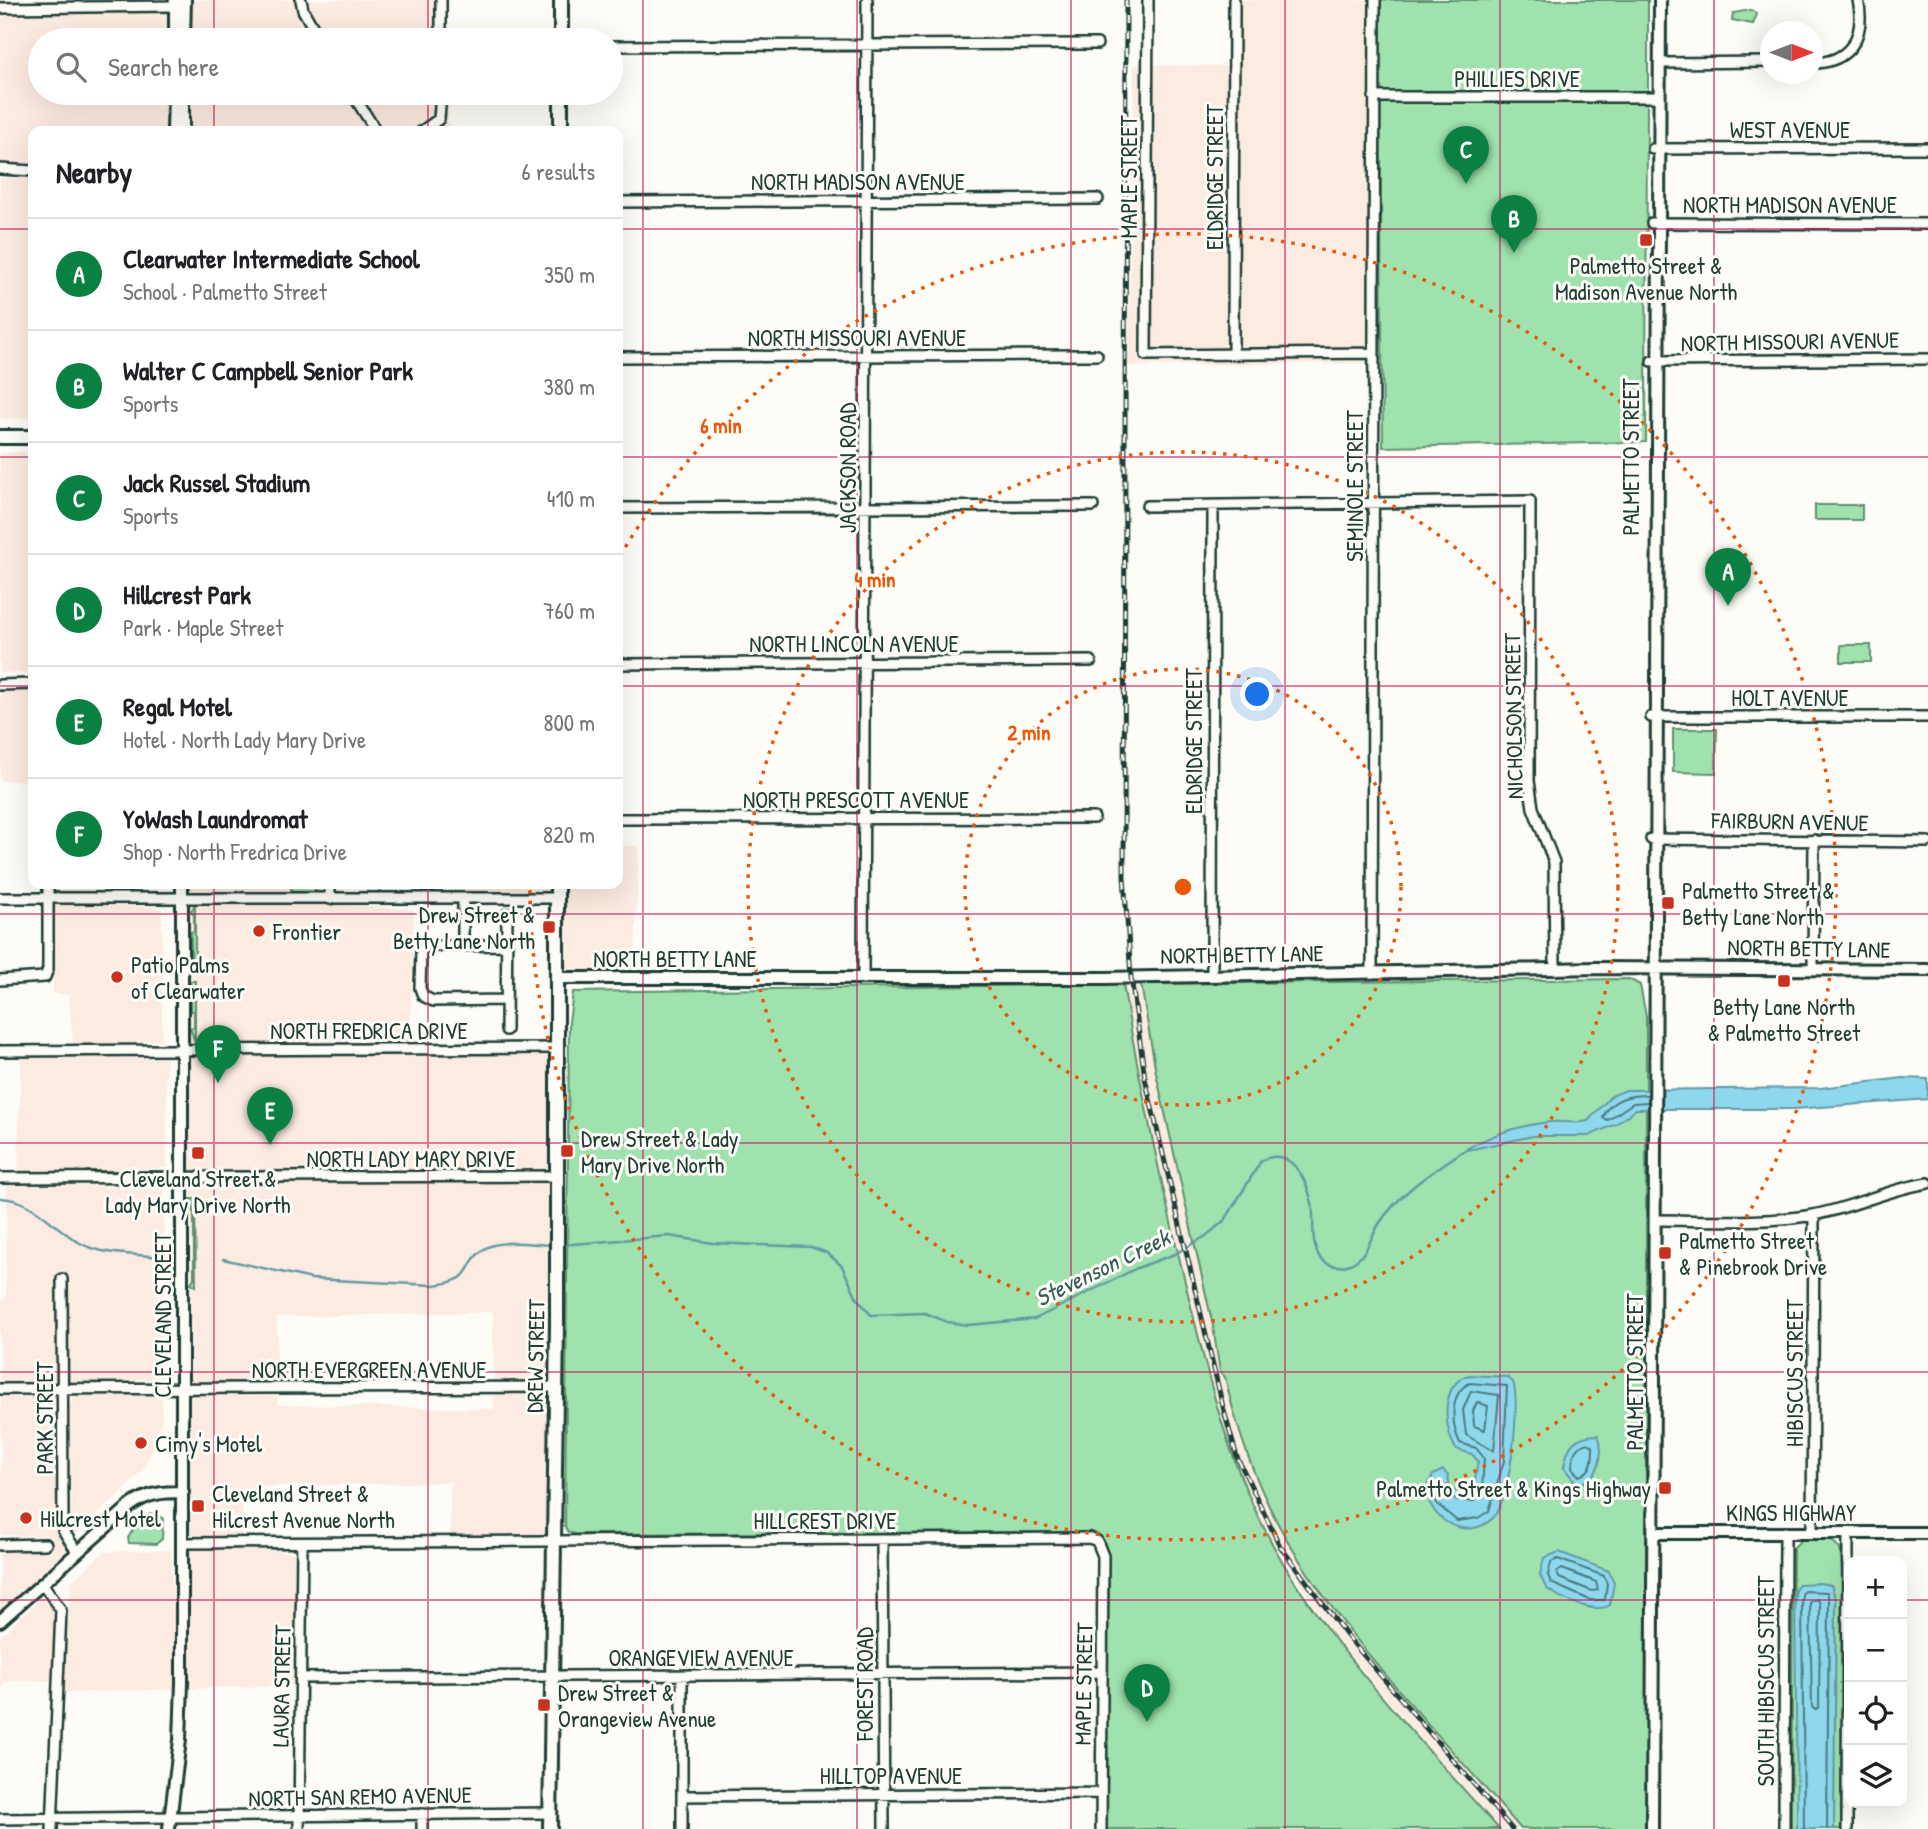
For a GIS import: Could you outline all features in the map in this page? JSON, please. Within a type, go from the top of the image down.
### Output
[{"type":"main road","points":[[561,0],[561,28]]},
{"type":"main road","points":[[561,105],[561,126]]},
{"type":"main road","points":[[0,437],[28,437]]},
{"type":"main road","name":"DREW STREET","points":[[550,1829],[557,1262],[556,889]]},
{"type":"street","points":[[302,0],[303,10],[313,28]]},
{"type":"street","points":[[441,0],[441,28]]},
{"type":"street","name":"JACKSON ROAD","points":[[863,979],[867,0]]},
{"type":"street","name":"MAPLE STREET","points":[[1148,0],[1146,355],[1233,354]]},
{"type":"street","name":"ELDRIDGE STREET","points":[[1233,354],[1234,0]]},
{"type":"street","name":"SEMINOLE STREET","points":[[1372,973],[1375,0]]},
{"type":"street","name":"PALMETTO STREET","points":[[1652,1829],[1656,1087],[1656,97],[1653,0]]},
{"type":"street","name":"PALMETTO STREET","points":[[1656,97],[1660,63],[1660,0]]},
{"type":"street","points":[[1823,61],[1832,61],[1850,51],[1858,34],[1858,0]]},
{"type":"street","points":[[0,8],[178,2]]},
{"type":"street","points":[[176,28],[178,2]]},
{"type":"street","points":[[178,2],[182,28]]},
{"type":"street","points":[[623,46],[1097,44]]},
{"type":"street","points":[[1660,63],[1760,62]]},
{"type":"street","name":"PHILLIES DRIVE","points":[[1374,97],[1656,97]]},
{"type":"street","points":[[173,126],[174,105]]},
{"type":"street","points":[[183,105],[183,126]]},
{"type":"street","points":[[360,105],[373,126]]},
{"type":"street","points":[[429,126],[439,119],[440,105]]},
{"type":"street","name":"WEST AVENUE","points":[[1656,149],[1928,148]]},
{"type":"street","points":[[0,170],[28,170]]},
{"type":"street","name":"NORTH MADISON AVENUE","points":[[623,202],[1098,199]]},
{"type":"street","name":"NORTH MADISON AVENUE","points":[[1655,223],[1928,223]]},
{"type":"street","points":[[1233,354],[1374,353]]},
{"type":"street","name":"NORTH MISSOURI AVENUE","points":[[623,357],[1097,355]]},
{"type":"street","name":"NORTH MISSOURI AVENUE","points":[[1654,361],[1928,359]]},
{"type":"street","name":"NICHOLSON STREET","points":[[1373,502],[1530,500],[1529,781],[1533,808],[1554,862],[1555,970]]},
{"type":"street","points":[[1147,506],[1373,502]]},
{"type":"street","points":[[623,508],[1093,506]]},
{"type":"street","name":"ELDRIDGE STREET","points":[[1212,976],[1213,506]]},
{"type":"street","name":"NORTH LINCOLN AVENUE","points":[[623,664],[1091,662]]},
{"type":"street","points":[[0,684],[28,684]]},
{"type":"street","name":"HOLT AVENUE","points":[[1655,717],[1928,717]]},
{"type":"street","name":"NORTH PRESCOTT AVENUE","points":[[623,819],[1094,818]]},
{"type":"street","name":"FAIRBURN AVENUE","points":[[1655,839],[1928,842]]},
{"type":"street","points":[[1813,968],[1814,840]]},
{"type":"street","points":[[0,980],[45,977],[48,969],[48,889]]},
{"type":"street","name":"CLEVELAND STREET","points":[[170,1823],[180,1740],[183,1543],[182,889]]},
{"type":"street","points":[[330,889],[330,899]]},
{"type":"street","points":[[0,898],[556,898]]},
{"type":"street","points":[[463,898],[463,945]]},
{"type":"street","points":[[506,914],[506,1030]]},
{"type":"street","points":[[506,944],[430,945],[423,948],[420,956],[420,988],[423,996],[433,1001],[506,1000]]},
{"type":"street","name":"NORTH BETTY LANE","points":[[556,978],[1212,976],[1655,968],[1928,970]]},
{"type":"street","name":"NORTH FREDRICA DRIVE","points":[[0,1051],[556,1048]]},
{"type":"street","name":"NORTH LADY MARY DRIVE","points":[[0,1178],[555,1176]]},
{"type":"street","points":[[1655,1220],[1764,1220],[1814,1214],[1928,1183]]},
{"type":"street","name":"HIBISCUS STREET","points":[[1812,1532],[1814,1214]]},
{"type":"street","name":"PARK STREET","points":[[62,1279],[63,1530],[77,1552]]},
{"type":"street","name":"NORTH EVERGREEN AVENUE","points":[[0,1389],[556,1387]]},
{"type":"street","points":[[0,1621],[144,1496],[183,1492]]},
{"type":"street","name":"SOUTH HIBISCUS STREET","points":[[1784,1532],[1784,1829]]},
{"type":"street","points":[[1847,1829],[1848,1532]]},
{"type":"street","name":"KINGS HIGHWAY","points":[[1655,1533],[1928,1533]]},
{"type":"street","name":"HILLCREST DRIVE","points":[[183,1543],[1079,1537],[1097,1541]]},
{"type":"street","name":"FOREST ROAD","points":[[882,1539],[884,1829]]},
{"type":"street","name":"MAPLE STREET","points":[[1097,1541],[1103,1556],[1101,1829]]},
{"type":"street","name":"LAURA STREET","points":[[299,1829],[302,1543]]},
{"type":"street","points":[[0,1545],[46,1544]]},
{"type":"street","points":[[43,1584],[61,1610],[52,1829]]},
{"type":"street","name":"ORANGEVIEW AVENUE","points":[[301,1678],[1102,1672]]},
{"type":"street","points":[[681,1676],[682,1829]]},
{"type":"street","name":"HILLTOP AVENUE","points":[[682,1796],[1101,1793]]},
{"type":"street","name":"NORTH SAN REMO AVENUE","points":[[0,1819],[52,1818],[170,1823],[299,1817],[550,1813]]},
{"type":"street","points":[[422,1814],[422,1829]]},
{"type":"shaded area","points":[[0,0],[170,0],[170,2],[0,3]]},
{"type":"shaded area","points":[[190,0],[296,0],[297,11],[307,28],[189,28]]},
{"type":"shaded area","points":[[307,0],[436,0],[435,28],[319,28],[308,9]]},
{"type":"shaded area","points":[[1239,0],[1369,0],[1369,348],[1238,350]]},
{"type":"shaded area","points":[[170,11],[169,28],[28,28],[28,105],[169,105],[168,126],[28,126],[28,166],[0,165],[0,13]]},
{"type":"shaded area","points":[[1134,65],[1142,65],[1141,359],[1369,358],[1369,363],[1128,366]]},
{"type":"shaded area","points":[[1153,65],[1229,66],[1228,350],[1151,350]]},
{"type":"shaded area","points":[[188,105],[354,105],[367,126],[188,126]]},
{"type":"shaded area","points":[[366,105],[435,105],[435,113],[419,126],[379,126]]},
{"type":"shaded area","points":[[448,105],[450,126],[438,126],[443,122]]},
{"type":"shaded area","points":[[0,178],[28,179],[28,418],[0,419]]},
{"type":"shaded area","points":[[28,452],[28,672],[0,673],[0,453]]},
{"type":"shaded area","points":[[28,688],[28,781],[0,781],[0,689]]},
{"type":"shaded area","points":[[623,846],[639,846],[634,975],[562,974],[562,889],[623,889]]},
{"type":"shaded area","points":[[53,889],[114,889],[53,893]]},
{"type":"shaded area","points":[[190,889],[291,889],[291,892],[190,894]]},
{"type":"shaded area","points":[[453,889],[551,889],[551,893],[453,894]]},
{"type":"shaded area","points":[[53,903],[162,908],[162,1040],[73,1046],[69,995],[53,993]]},
{"type":"shaded area","points":[[190,903],[308,903],[414,910],[410,1044],[190,1045]]},
{"type":"shaded area","points":[[1123,984],[1141,984],[1156,1073],[1227,1384],[1249,1457],[1277,1521],[1347,1626],[1521,1829],[1499,1829],[1433,1754],[1335,1638],[1265,1530],[1233,1457],[1211,1391],[1139,1082]]},
{"type":"shaded area","points":[[551,1053],[550,1172],[191,1174],[190,1055]]},
{"type":"shaded area","points":[[21,1056],[166,1058],[167,1168],[18,1174]]},
{"type":"shaded area","points":[[550,1181],[551,1382],[494,1383],[493,1312],[277,1317],[277,1384],[191,1384],[191,1183]]},
{"type":"shaded area","points":[[7,1183],[164,1189],[163,1378],[68,1384],[68,1275],[58,1275],[57,1384],[0,1385],[0,1300],[6,1299]]},
{"type":"shaded area","points":[[494,1392],[550,1392],[548,1537],[450,1537],[450,1482],[244,1487],[241,1538],[188,1538],[191,1393],[278,1393],[278,1405],[494,1409]]},
{"type":"shaded area","points":[[1,1396],[55,1396],[57,1529],[66,1549],[62,1559],[0,1614],[0,1550],[52,1552],[51,1536],[1,1535]]},
{"type":"shaded area","points":[[162,1396],[162,1416],[158,1437],[143,1469],[74,1535],[71,1531],[70,1406],[73,1397]]},
{"type":"shaded area","points":[[188,1548],[240,1548],[296,1553],[295,1685],[188,1689]]},
{"type":"shaded area","points":[[171,1550],[177,1689],[62,1693],[71,1582],[104,1552]]},
{"type":"shaded area","points":[[41,1598],[55,1610],[52,1681],[4,1681],[0,1710],[0,1637]]},
{"type":"green space","points":[[1380,0],[1648,0],[1648,92],[1380,93]]},
{"type":"green space","points":[[1751,10],[1757,14],[1753,24],[1732,20],[1733,13]]},
{"type":"green space","points":[[1647,101],[1646,442],[1383,447],[1380,102]]},
{"type":"green space","points":[[1815,505],[1862,505],[1862,520],[1815,520]]},
{"type":"green space","points":[[1841,645],[1871,645],[1871,662],[1841,662]]},
{"type":"green space","points":[[1673,729],[1717,729],[1716,773],[1673,772]]},
{"type":"green space","points":[[291,889],[316,889],[312,893],[291,892]]},
{"type":"green space","points":[[195,905],[195,962],[191,962],[194,915],[191,911]]},
{"type":"green space","points":[[1629,979],[1640,985],[1646,1016],[1646,1829],[1521,1829],[1391,1681],[1328,1602],[1277,1522],[1261,1488],[1240,1433],[1225,1377],[1220,1372],[1213,1326],[1156,1073],[1141,984]]},
{"type":"green space","points":[[190,981],[195,981],[195,1042],[190,1028],[194,1027],[194,1011],[190,1011]]},
{"type":"green space","points":[[1123,984],[1152,1137],[1194,1321],[1228,1443],[1251,1502],[1288,1571],[1342,1649],[1499,1829],[1106,1829],[1109,1556],[1104,1542],[1088,1532],[575,1534],[568,1532],[565,1526],[569,1022],[573,992]]},
{"type":"green space","points":[[87,1171],[163,1171],[163,1172],[89,1174]]},
{"type":"green space","points":[[191,1199],[195,1199],[196,1286],[191,1283],[194,1278],[194,1213]]},
{"type":"green space","points":[[156,1513],[163,1519],[162,1539],[156,1544],[129,1543],[128,1538],[134,1528],[141,1525],[150,1514]]},
{"type":"green space","points":[[1801,1540],[1832,1540],[1840,1549],[1843,1582],[1843,1829],[1791,1829],[1793,1548]]},
{"type":"water","points":[[1903,1078],[1928,1079],[1928,1099],[1795,1109],[1636,1109],[1616,1124],[1589,1136],[1533,1136],[1463,1151],[1493,1136],[1526,1126],[1548,1122],[1588,1121],[1611,1096],[1626,1090],[1820,1088]]},
{"type":"water","points":[[1469,1375],[1507,1377],[1513,1382],[1515,1431],[1509,1474],[1499,1508],[1493,1518],[1483,1525],[1461,1528],[1441,1518],[1434,1510],[1428,1500],[1426,1488],[1433,1475],[1443,1470],[1448,1476],[1450,1489],[1469,1495],[1473,1493],[1478,1461],[1472,1454],[1456,1449],[1448,1430],[1447,1419],[1453,1387]]},
{"type":"water","points":[[1598,1435],[1601,1450],[1595,1472],[1585,1482],[1577,1484],[1564,1468],[1567,1454],[1577,1440]]},
{"type":"water","points":[[1559,1552],[1609,1571],[1614,1583],[1610,1605],[1603,1608],[1587,1607],[1546,1588],[1540,1575],[1544,1558]]},
{"type":"water","points":[[1799,1584],[1831,1585],[1836,1600],[1834,1829],[1797,1829],[1795,1590]]},
{"type":"waterway","name":"Stevenson Creek","points":[[561,1245],[669,1236],[713,1243],[811,1247],[827,1253],[842,1266],[857,1298],[871,1315],[925,1313],[947,1322],[968,1325],[1035,1319],[1137,1268],[1175,1254],[1206,1236],[1225,1220],[1261,1161],[1271,1157],[1288,1161],[1301,1175],[1312,1203],[1316,1250],[1324,1261],[1339,1266],[1350,1264],[1361,1256],[1379,1224],[1407,1192],[1463,1151]]},
{"type":"waterway","name":"Stevenson Creek","points":[[0,1198],[33,1208],[70,1237],[100,1251],[167,1258]]},
{"type":"waterway","name":"Stevenson Creek","points":[[223,1259],[312,1279],[434,1285],[448,1283],[463,1276],[477,1255],[491,1246],[509,1243],[555,1245]]},
{"type":"railway","points":[[1126,0],[1124,877],[1131,977],[1145,1078],[1237,1457],[1280,1546],[1347,1636],[1512,1829]]},
{"type":"place","name":"Jack Russel Stadium","points":[[1466,184]]},
{"type":"place","name":"Palmetto Street & Madison Avenue North","points":[[1646,240]]},
{"type":"place","name":"Walter C Campbell Senior Park","points":[[1514,253]]},
{"type":"place","name":"Clearwater Intermediate School","points":[[1728,606]]},
{"type":"place","name":"Palmetto Street & Betty Lane North","points":[[1668,903]]},
{"type":"place","name":"Drew Street & Betty Lane North","points":[[549,927]]},
{"type":"place","name":"Frontier","points":[[259,931]]},
{"type":"place","name":"Patio Palms of Clearwater","points":[[117,977]]},
{"type":"place","name":"Betty Lane North & Palmetto Street","points":[[1784,981]]},
{"type":"place","name":"YoWash Laundromat","points":[[218,1083]]},
{"type":"place","name":"Regal Motel","points":[[270,1145]]},
{"type":"place","name":"Drew Street & Lady Mary Drive North","points":[[567,1151]]},
{"type":"place","name":"Cleveland Street & Lady Mary Drive North","points":[[198,1153]]},
{"type":"place","name":"Palmetto Street & Pinebrook Drive","points":[[1665,1253]]},
{"type":"place","name":"Cimy's Motel","points":[[141,1443]]},
{"type":"place","name":"Palmetto Street & Kings Highway","points":[[1665,1488]]},
{"type":"place","name":"Cleveland Street & Hilcrest Avenue North","points":[[198,1506]]},
{"type":"place","name":"Hillcrest Motel","points":[[26,1518]]},
{"type":"place","name":"Drew Street & Orangeview Avenue","points":[[544,1705]]},
{"type":"place","name":"Hillcrest Park","points":[[1147,1722]]}]
